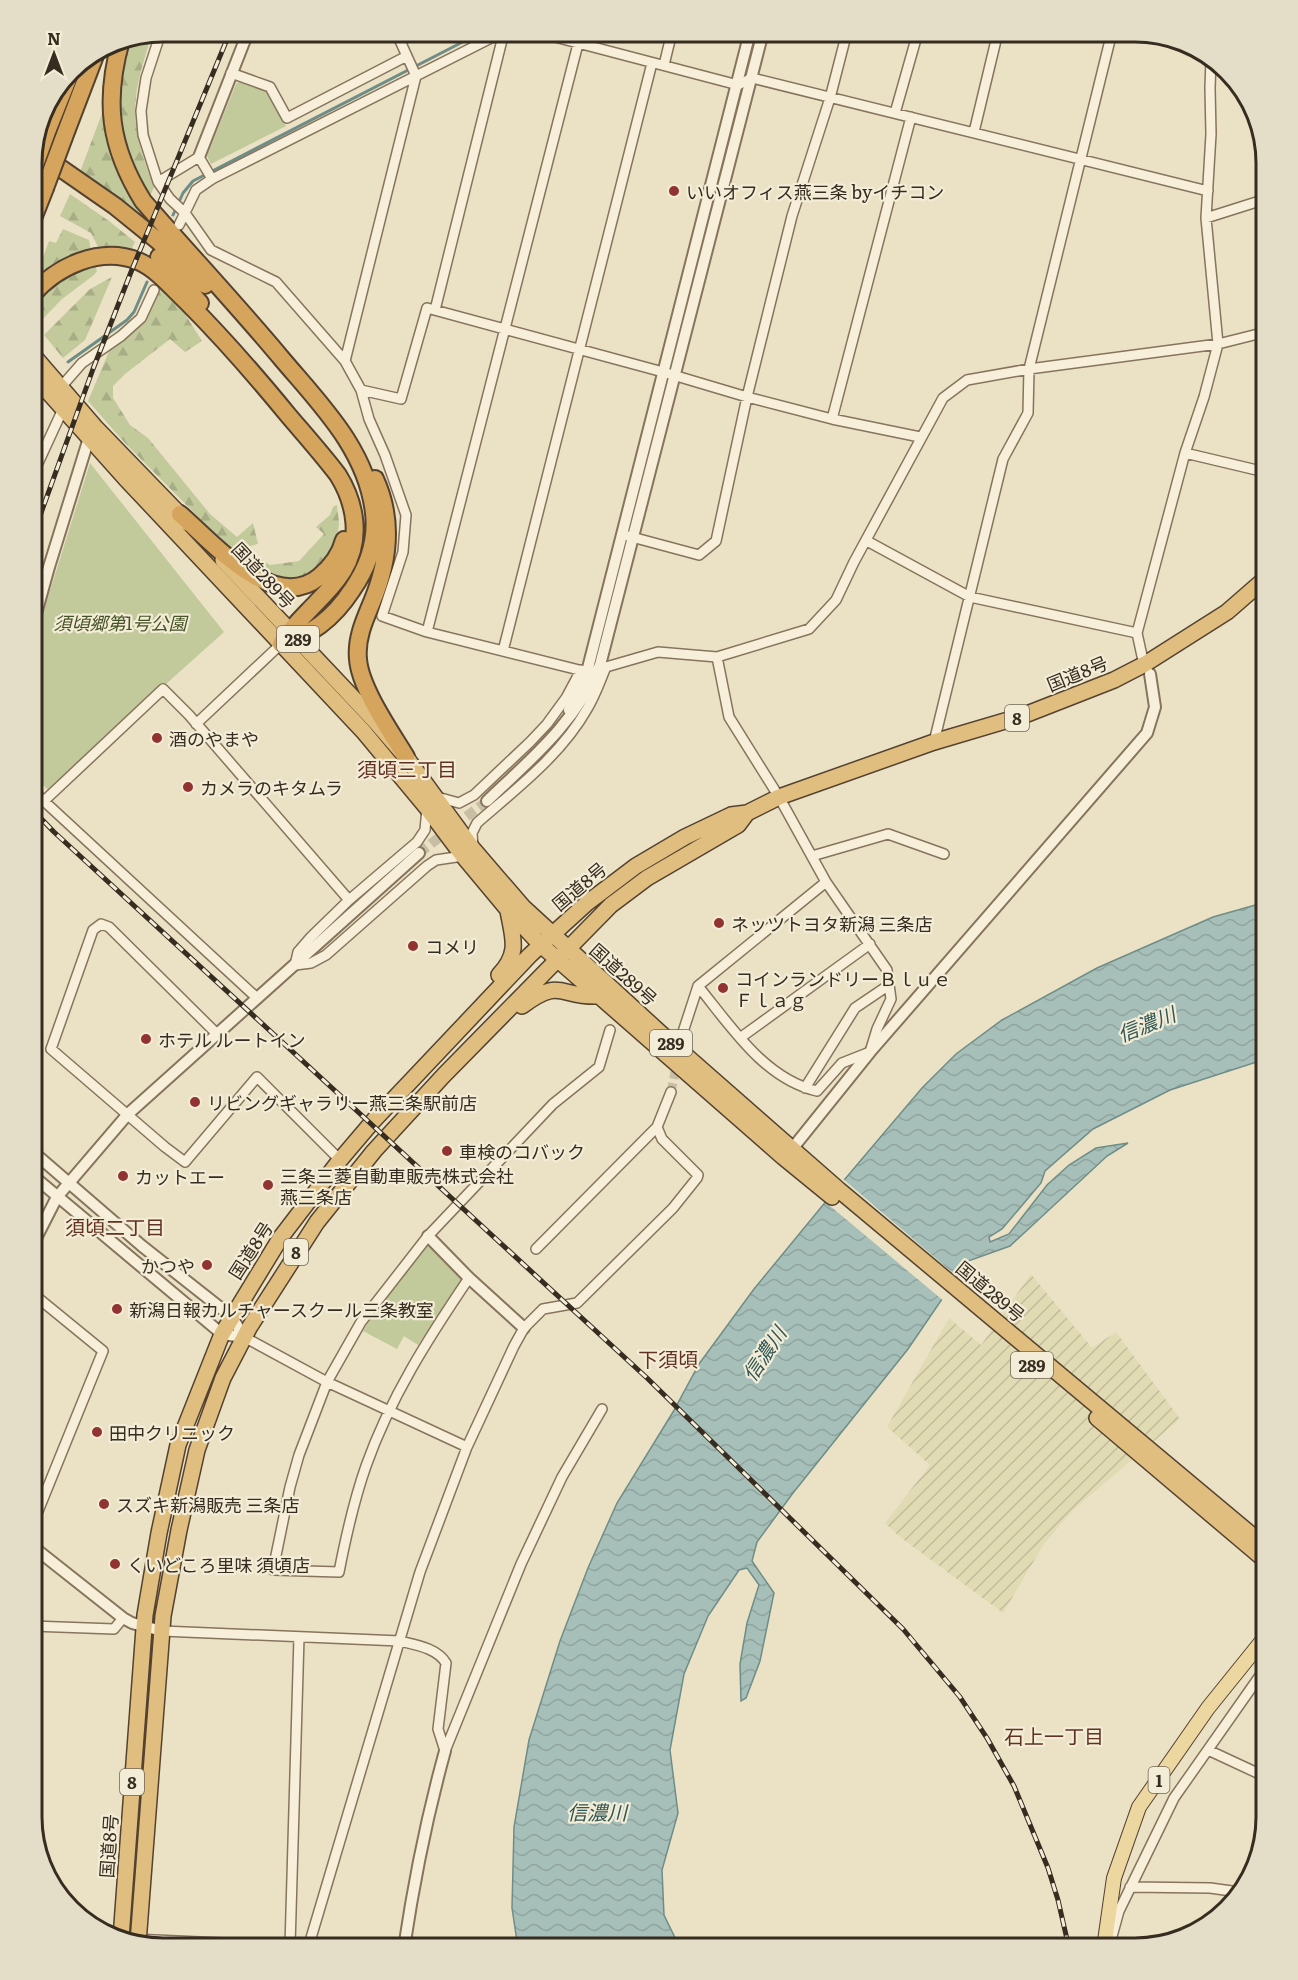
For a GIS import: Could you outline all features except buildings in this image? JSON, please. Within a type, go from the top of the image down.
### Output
[{"type":"highway","points":[[119,50],[112,81],[112,122],[116,144],[132,183],[143,201],[255,326],[358,450],[376,481],[384,504],[388,544],[384,568],[359,634],[357,647],[359,670],[406,757]]},
{"type":"highway","points":[[42,196],[91,66]]},
{"type":"highway","points":[[42,155],[115,206],[255,326]]},
{"type":"highway","points":[[42,169],[111,215],[152,249],[197,299],[232,347],[338,475],[347,490],[353,505],[355,520],[350,554],[344,570],[290,638]]},
{"type":"highway","points":[[42,285],[53,275],[81,260],[111,256],[124,257],[139,262],[153,271],[232,347]]},
{"type":"highway","name":"国道289号","points":[[42,365],[95,427],[180,514],[290,638],[363,731],[431,802]]},
{"type":"highway","name":"国道289号","points":[[42,385],[89,438],[290,638],[348,690],[406,757],[431,802],[508,910],[556,960],[1256,1539]]},
{"type":"highway","points":[[290,638],[320,625],[347,598],[367,565],[372,547],[374,521],[370,492],[342,431]]},
{"type":"highway","points":[[180,514],[253,577],[277,586],[303,585],[315,580],[327,570],[336,560],[342,548],[348,519],[344,489],[338,475]]},
{"type":"highway","name":"国道8号","points":[[130,1934],[144,1626],[159,1533],[178,1445],[222,1334],[281,1237],[340,1160],[374,1120],[552,934],[587,903],[636,866],[686,837],[731,815],[747,813],[779,798],[934,742],[1022,716],[1147,669],[1227,612],[1256,587]]},
{"type":"highway","name":"国道8号","points":[[131,1934],[162,1631],[179,1530],[197,1450],[223,1378],[244,1337],[292,1257],[356,1172],[391,1131],[601,915],[623,896],[677,860],[738,825],[747,813]]},
{"type":"highway","name":"国道289号","points":[[468,853],[568,949],[792,1149],[802,1165],[1256,1552]]},
{"type":"highway","points":[[468,1022],[477,999],[507,967],[512,956],[513,938],[508,910]]},
{"type":"highway","points":[[512,1006],[523,1006],[533,997],[548,990],[560,989],[583,997],[597,996]]},
{"type":"main road","name":"1","points":[[1105,1938],[1114,1878],[1140,1807],[1208,1708],[1256,1648]]},
{"type":"street","points":[[158,42],[146,78],[141,111],[143,135],[158,182],[170,199],[184,211],[211,250],[276,282],[345,361],[361,390],[406,515],[403,552],[382,616],[427,632],[584,671]]},
{"type":"street","points":[[158,182],[201,161],[244,42]]},
{"type":"street","points":[[345,361],[411,66],[400,42]]},
{"type":"street","points":[[231,73],[270,87],[287,118],[411,66],[477,42]]},
{"type":"street","points":[[435,310],[502,42]]},
{"type":"street","points":[[571,42],[738,85],[752,78],[1208,191]]},
{"type":"street","points":[[664,65],[670,42]]},
{"type":"street","points":[[295,965],[311,963],[326,954],[427,866],[436,861],[468,853],[472,833],[477,823],[560,747],[588,709],[603,666],[663,372],[748,42]]},
{"type":"street","points":[[550,741],[569,710],[584,671],[628,536],[675,376],[761,42]]},
{"type":"street","points":[[628,536],[699,555],[716,541],[747,397],[792,216],[830,98],[844,42]]},
{"type":"street","points":[[895,113],[915,42]]},
{"type":"street","points":[[974,132],[996,42]]},
{"type":"street","points":[[934,742],[1003,459],[1028,413],[1029,369],[1110,42]]},
{"type":"street","points":[[427,632],[578,44]]},
{"type":"street","points":[[503,651],[652,63]]},
{"type":"street","points":[[179,225],[196,190],[212,178],[411,66]]},
{"type":"street","points":[[792,1149],[870,1052],[1147,733],[1155,707],[1137,633],[1185,453],[1204,397],[1218,344],[1206,218],[1211,69]]},
{"type":"street","points":[[832,419],[911,117]]},
{"type":"street","points":[[201,161],[212,178]]},
{"type":"street","points":[[1206,218],[1256,202]]},
{"type":"street","points":[[62,387],[82,363],[121,336],[141,318],[154,290]]},
{"type":"street","points":[[361,390],[401,399],[427,308],[747,397],[832,419],[920,437]]},
{"type":"street","points":[[487,801],[550,741],[586,696],[603,666],[658,652],[717,657],[809,629],[836,600],[920,437],[943,398],[955,387],[967,380],[1029,369],[1218,344],[1256,334]]},
{"type":"street","points":[[42,454],[63,409]]},
{"type":"street","points":[[42,592],[89,438]]},
{"type":"street","points":[[1185,453],[1256,470]]},
{"type":"street","points":[[867,541],[970,597],[1137,633]]},
{"type":"street","points":[[196,724],[290,638]]},
{"type":"street","points":[[698,986],[741,1038],[784,1078],[817,1091],[842,1063],[870,1052],[891,999],[886,970],[826,882],[779,798],[729,717],[717,657]]},
{"type":"street","points":[[295,965],[298,952],[349,900],[423,836],[431,802],[444,800],[459,802],[474,795],[547,724],[584,671]]},
{"type":"street","points":[[257,998],[44,801],[163,689],[349,900]]},
{"type":"street","points":[[812,856],[888,834],[944,854]]},
{"type":"street","points":[[42,1226],[57,1197],[68,1182],[128,1114],[419,853]]},
{"type":"street","points":[[681,1038],[698,986],[826,882]]},
{"type":"street","points":[[216,1034],[110,927],[101,924],[93,930],[51,1049],[185,1162],[257,1077],[340,1160]]},
{"type":"street","points":[[741,1038],[870,944]]},
{"type":"street","points":[[805,1088],[855,1008],[889,985]]},
{"type":"street","points":[[469,1278],[430,1335],[389,1412],[366,1466],[339,1572],[273,1570],[299,1455],[327,1382],[361,1322],[428,1236],[553,1104],[599,1067],[610,1030]]},
{"type":"street","points":[[536,1249],[657,1127],[671,1092]]},
{"type":"street","points":[[311,1938],[420,1572],[466,1447],[524,1328],[543,1308],[577,1302],[673,1208],[697,1178],[698,1174],[662,1139],[657,1127]]},
{"type":"street","points":[[42,1160],[142,1246],[232,1317],[244,1337]]},
{"type":"street","points":[[42,1184],[222,1334],[244,1337],[327,1382],[466,1447]]},
{"type":"street","points":[[428,1236],[469,1278],[524,1328]]},
{"type":"street","points":[[42,1301],[103,1351],[42,1501]]},
{"type":"street","points":[[406,1938],[429,1809],[445,1750],[521,1564],[562,1477],[602,1409]]},
{"type":"street","points":[[42,1554],[123,1618],[162,1631],[400,1641],[425,1647],[442,1656],[447,1663],[438,1730],[445,1750]]},
{"type":"street","points":[[42,1626],[114,1629],[123,1618]]},
{"type":"street","points":[[290,1938],[299,1637]]},
{"type":"street","points":[[1112,1938],[1119,1911],[1174,1798],[1256,1681]]},
{"type":"street","points":[[1208,1750],[1256,1772]]},
{"type":"street","points":[[1130,1887],[1210,1888],[1231,1891]]},
{"type":"shaded area","points":[[1031,1274],[1092,1348],[1116,1332],[1180,1419],[1073,1510],[1044,1544],[1003,1613],[900,1537],[885,1523],[930,1465],[887,1427],[949,1318],[981,1345]]},
{"type":"green space","points":[[149,43],[138,81],[135,109],[139,143],[154,187],[149,199],[136,173],[119,126],[117,104],[127,48]]},
{"type":"green space","points":[[241,81],[268,91],[286,126],[211,164],[207,156],[236,84]]},
{"type":"green space","points":[[104,108],[106,130],[116,164],[146,212],[142,219],[80,172]]},
{"type":"green space","points":[[70,194],[135,242],[130,252],[99,249],[91,233],[60,216]]},
{"type":"green space","points":[[63,229],[89,240],[91,250],[61,263],[42,276],[42,260],[49,241],[56,243]]},
{"type":"green space","points":[[94,262],[97,271],[62,299],[42,320],[42,290]]},
{"type":"green space","points":[[112,277],[85,340],[63,358],[44,335],[90,289]]},
{"type":"green space","points":[[161,288],[178,303],[202,341],[185,352],[170,339],[113,386],[113,398],[130,425],[148,438],[210,514],[237,537],[253,523],[258,544],[232,551],[124,442],[88,401],[110,349],[144,323]]},
{"type":"green space","name":"須頃郷第1号公園","points":[[90,463],[224,632],[48,790],[42,784],[42,616]]},
{"type":"green space","points":[[337,505],[339,524],[335,542],[326,560],[313,574],[293,580],[276,577],[257,569],[245,558],[254,554],[270,565],[299,561],[324,534],[316,527],[330,515],[333,507]]},
{"type":"green space","points":[[427,1243],[463,1279],[418,1345],[404,1336],[397,1349],[363,1331],[387,1293]]},
{"type":"water","name":"信濃川","points":[[1256,905],[1256,1062],[1170,1090],[1093,1129],[1045,1171],[1041,1183],[1002,1229],[989,1237],[990,1242],[1009,1234],[1047,1185],[1069,1165],[1096,1148],[1128,1143],[1107,1156],[1010,1246],[968,1261],[908,1349],[793,1493],[757,1542],[752,1561],[774,1593],[760,1661],[746,1698],[741,1701],[740,1664],[747,1623],[759,1585],[747,1568],[739,1570],[708,1616],[684,1674],[670,1750],[678,1813],[662,1870],[664,1915],[675,1938],[516,1938],[512,1908],[514,1827],[529,1740],[560,1641],[588,1568],[617,1503],[673,1412],[699,1364],[754,1289],[823,1205],[922,1088],[956,1054],[1002,1020],[1097,968],[1213,917]]},
{"type":"pier","points":[[842,1178],[960,1279],[945,1302],[823,1200]]},
{"type":"waterway","points":[[173,215],[183,193],[193,181],[463,42]]},
{"type":"waterway","points":[[68,362],[127,320],[134,312],[147,282]]},
{"type":"tunnel","points":[[419,853],[487,801]]},
{"type":"tunnel","points":[[671,1092],[677,1062]]},
{"type":"railway","points":[[42,510],[131,272],[226,42]]},
{"type":"railway","points":[[42,819],[647,1378],[903,1629],[960,1697],[987,1738],[1014,1786],[1048,1868],[1067,1938]]},
{"type":"place","name":"いいオフィス燕三条 byイチコン","points":[[674,191]]},
{"type":"place","name":"酒のやまや","points":[[157,738]]},
{"type":"place","name":"カメラのキタムラ","points":[[188,787]]},
{"type":"place","name":"ネッツトヨタ新潟 三条店","points":[[719,923]]},
{"type":"place","name":"コメリ","points":[[413,946]]},
{"type":"place","name":"コインランドリーＢｌｕｅ Ｆｌａｇ","points":[[723,988]]},
{"type":"place","name":"ホテル ルートイン","points":[[146,1039]]},
{"type":"place","name":"リビングギャラリー燕三条駅前店","points":[[195,1102]]},
{"type":"place","name":"車検のコバック","points":[[447,1151]]},
{"type":"place","name":"カットエー","points":[[123,1176]]},
{"type":"place","name":"三条三菱自動車販売株式会社 燕三条店","points":[[268,1185]]},
{"type":"place","name":"かつや","points":[[207,1265]]},
{"type":"place","name":"新潟日報カルチャースクール三条教室","points":[[117,1309]]},
{"type":"place","name":"田中クリニック","points":[[97,1432]]},
{"type":"place","name":"スズキ新潟販売 三条店","points":[[104,1504]]},
{"type":"place","name":"くいどころ里味 須頃店","points":[[115,1564]]},
{"type":"district","name":"須頃三丁目","points":[[407,768]]},
{"type":"district","name":"須頃二丁目","points":[[115,1226]]},
{"type":"district","name":"下須頃","points":[[668,1358]]},
{"type":"district","name":"石上一丁目","points":[[1054,1735]]}]
